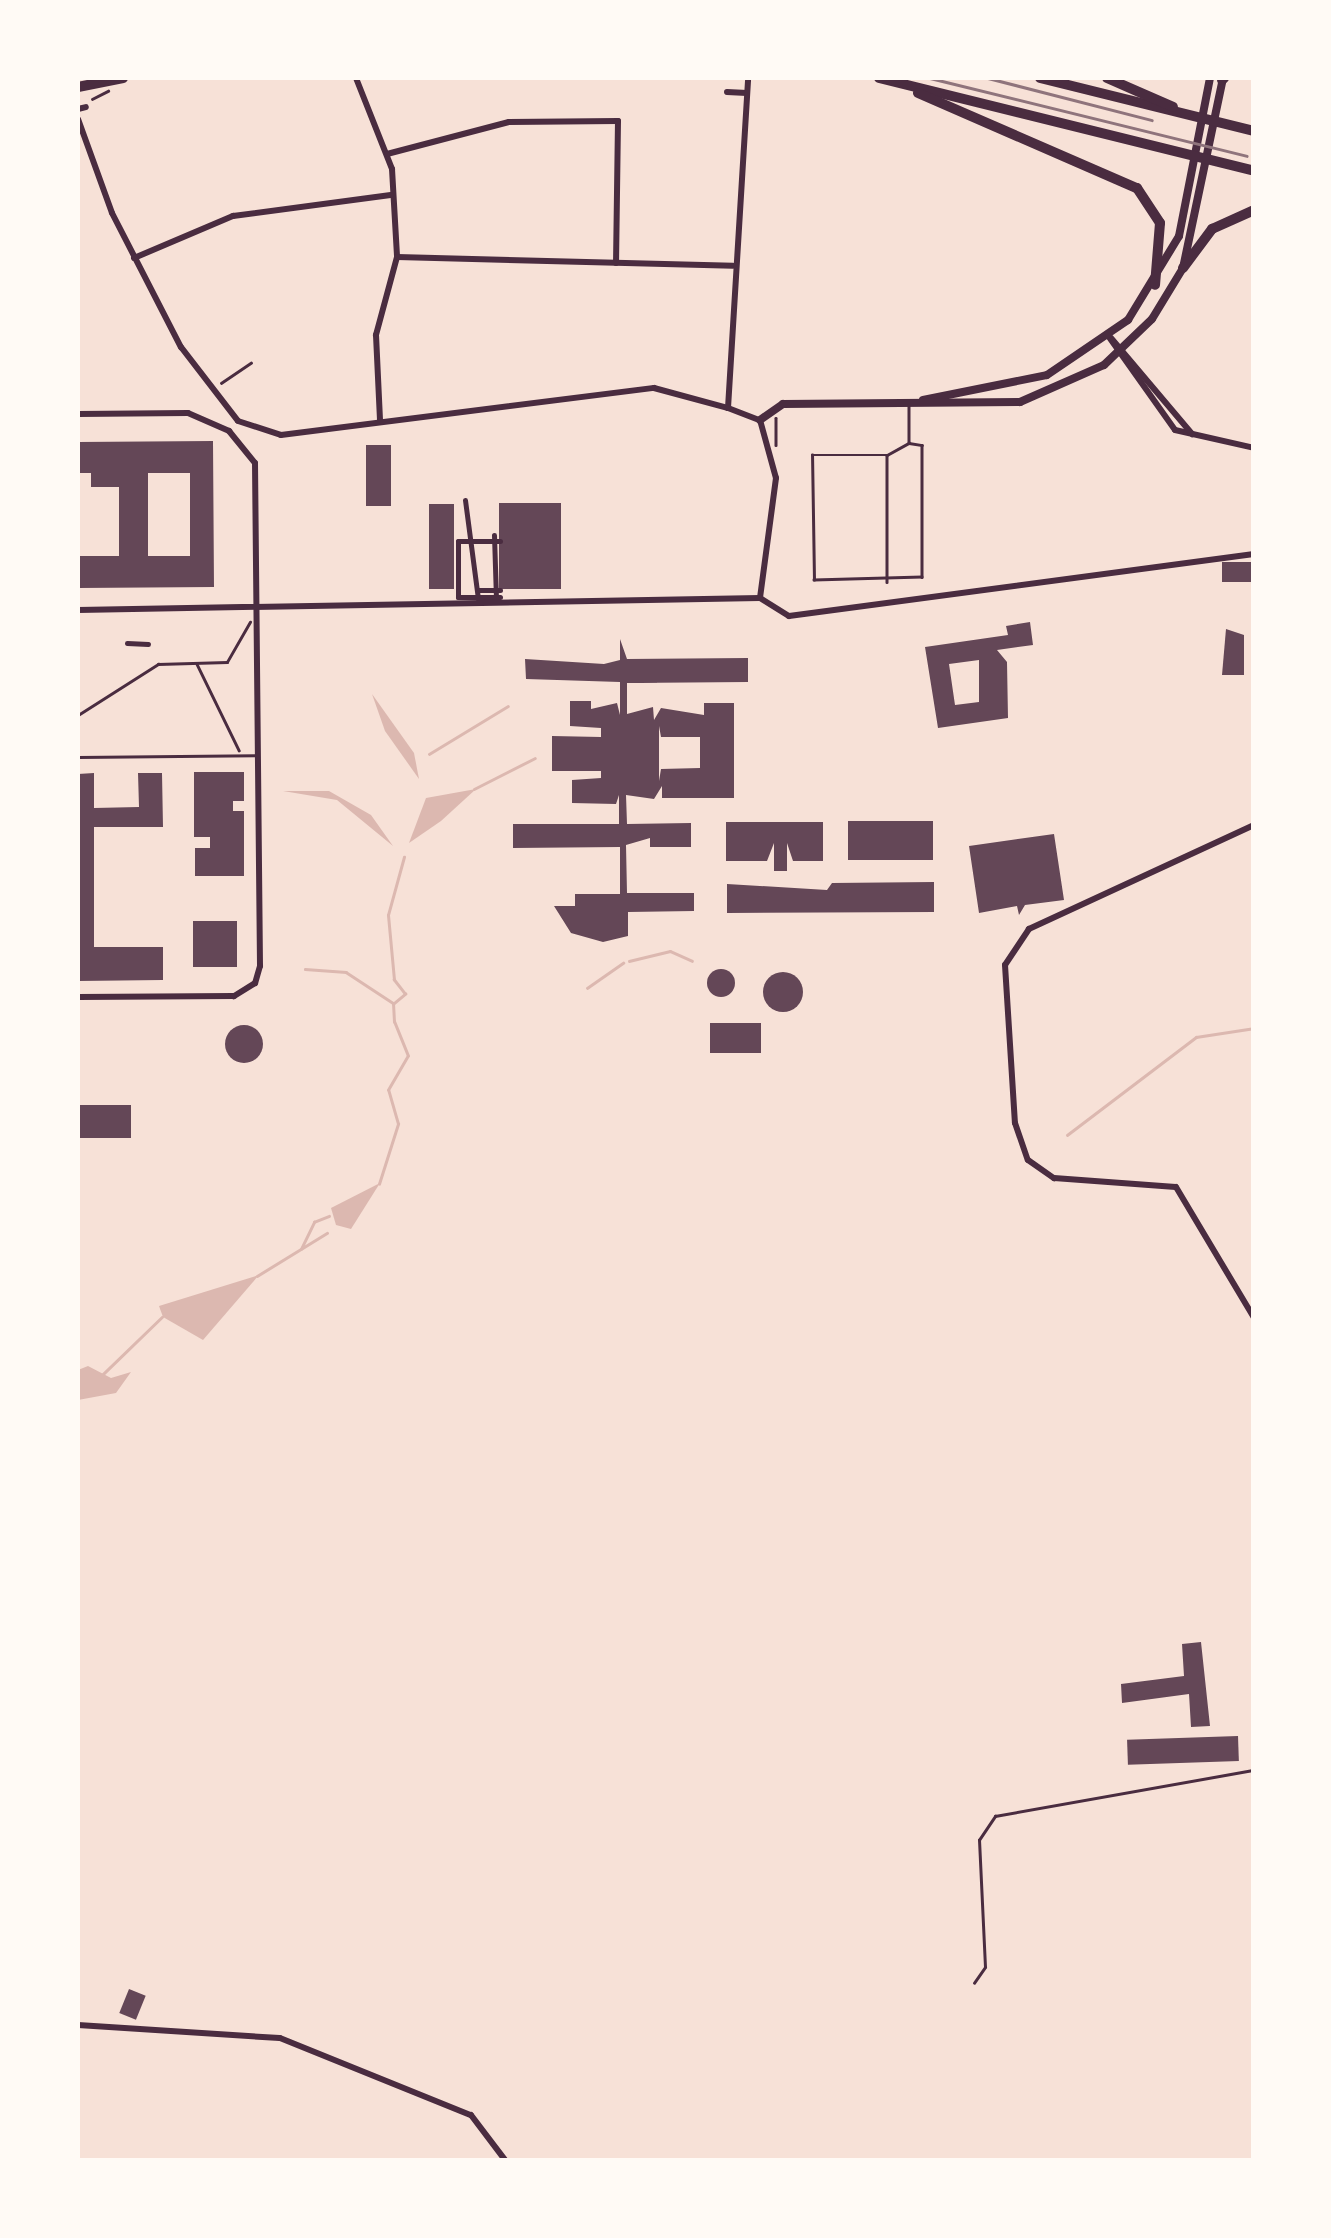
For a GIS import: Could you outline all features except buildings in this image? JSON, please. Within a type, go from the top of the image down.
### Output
[{"type":"highway","points":[[78,87],[124,78]]},
{"type":"highway","points":[[879,78],[1254,171]]},
{"type":"highway","points":[[1040,78],[1248,130]]},
{"type":"highway","points":[[1107,78],[1176,110]]},
{"type":"highway","points":[[900,83],[1137,188],[1160,223],[1155,286]]},
{"type":"highway","points":[[1183,268],[1212,229],[1254,210]]},
{"type":"street","points":[[356,78],[386,154],[397,256],[376,336],[380,421]]},
{"type":"street","points":[[760,420],[783,404],[1020,402],[1116,356],[1183,268],[1220,78]]},
{"type":"street","points":[[909,403],[1023,384],[1110,338],[1155,286],[1186,209],[1220,78]]},
{"type":"street","points":[[728,408],[733,266],[748,81]]},
{"type":"street","points":[[727,92],[747,93]]},
{"type":"street","points":[[78,119],[134,258],[209,390],[238,421],[270,434],[604,390],[654,388],[760,420]]},
{"type":"street","points":[[386,154],[509,122],[618,121],[616,263]]},
{"type":"street","points":[[134,258],[233,216],[391,195]]},
{"type":"street","points":[[397,256],[733,266]]},
{"type":"street","points":[[1110,338],[1126,347],[1197,438]]},
{"type":"street","points":[[1110,338],[1116,356],[1164,420],[1197,438],[1254,448]]},
{"type":"street","points":[[78,414],[188,413],[228,431],[255,462],[260,966],[255,983],[234,996],[78,997]]},
{"type":"street","points":[[760,420],[776,478],[760,598]]},
{"type":"street","points":[[465,500],[466,541],[478,595]]},
{"type":"street","points":[[497,539],[498,593],[456,592],[456,554],[466,541],[497,539]]},
{"type":"street","points":[[78,610],[760,598],[789,616],[1207,557],[1254,554]]},
{"type":"street","points":[[131,642],[148,644]]},
{"type":"street","points":[[1254,825],[1029,930],[1009,952],[1015,1124],[1028,1160],[1054,1178],[1176,1186],[1254,1318]]},
{"type":"street","points":[[78,2025],[280,2038],[471,2115],[506,2160]]},
{"type":"lane","points":[[909,403],[909,443]]},
{"type":"lane","points":[[909,443],[922,445],[922,577],[888,582],[814,580],[812,454],[887,455],[909,443]]},
{"type":"lane","points":[[887,455],[888,582]]},
{"type":"lane","points":[[78,756],[259,754]]},
{"type":"lane","points":[[974,1983],[985,1966],[979,1840],[995,1816],[1254,1770]]},
{"type":"path","points":[[81,106],[109,95],[91,95]]},
{"type":"path","points":[[209,390],[250,363]]},
{"type":"path","points":[[78,715],[158,664],[228,662],[244,622]]},
{"type":"path","points":[[196,663],[240,755]]},
{"type":"shaded area","points":[[372,694],[414,753],[419,779],[385,731]]},
{"type":"shaded area","points":[[476,789],[441,821],[409,843],[426,798]]},
{"type":"shaded area","points":[[283,791],[329,791],[371,815],[393,846],[337,800]]},
{"type":"shaded area","points":[[380,1183],[351,1229],[336,1225],[331,1208]]},
{"type":"shaded area","points":[[259,1275],[203,1340],[163,1317],[159,1306]]},
{"type":"shaded area","points":[[88,1366],[111,1378],[131,1372],[116,1393],[78,1400],[78,1370]]},
{"type":"waterway","points":[[429,754],[508,706]]},
{"type":"waterway","points":[[474,789],[535,758]]},
{"type":"waterway","points":[[379,1184],[398,1124],[388,1090],[408,1056],[394,1022],[393,1004],[405,994],[394,980],[388,915],[404,857]]},
{"type":"waterway","points":[[629,961],[670,951],[692,961]]},
{"type":"waterway","points":[[587,988],[623,963]]},
{"type":"waterway","points":[[305,969],[346,972],[393,1003]]},
{"type":"waterway","points":[[1067,1135],[1196,1037],[1254,1028]]},
{"type":"waterway","points":[[301,1249],[314,1222],[329,1216]]},
{"type":"waterway","points":[[257,1276],[327,1233]]},
{"type":"waterway","points":[[100,1377],[162,1317]]},
{"type":"railway","points":[[930,78],[1247,156]]},
{"type":"railway","points":[[988,78],[1152,120]]}]
